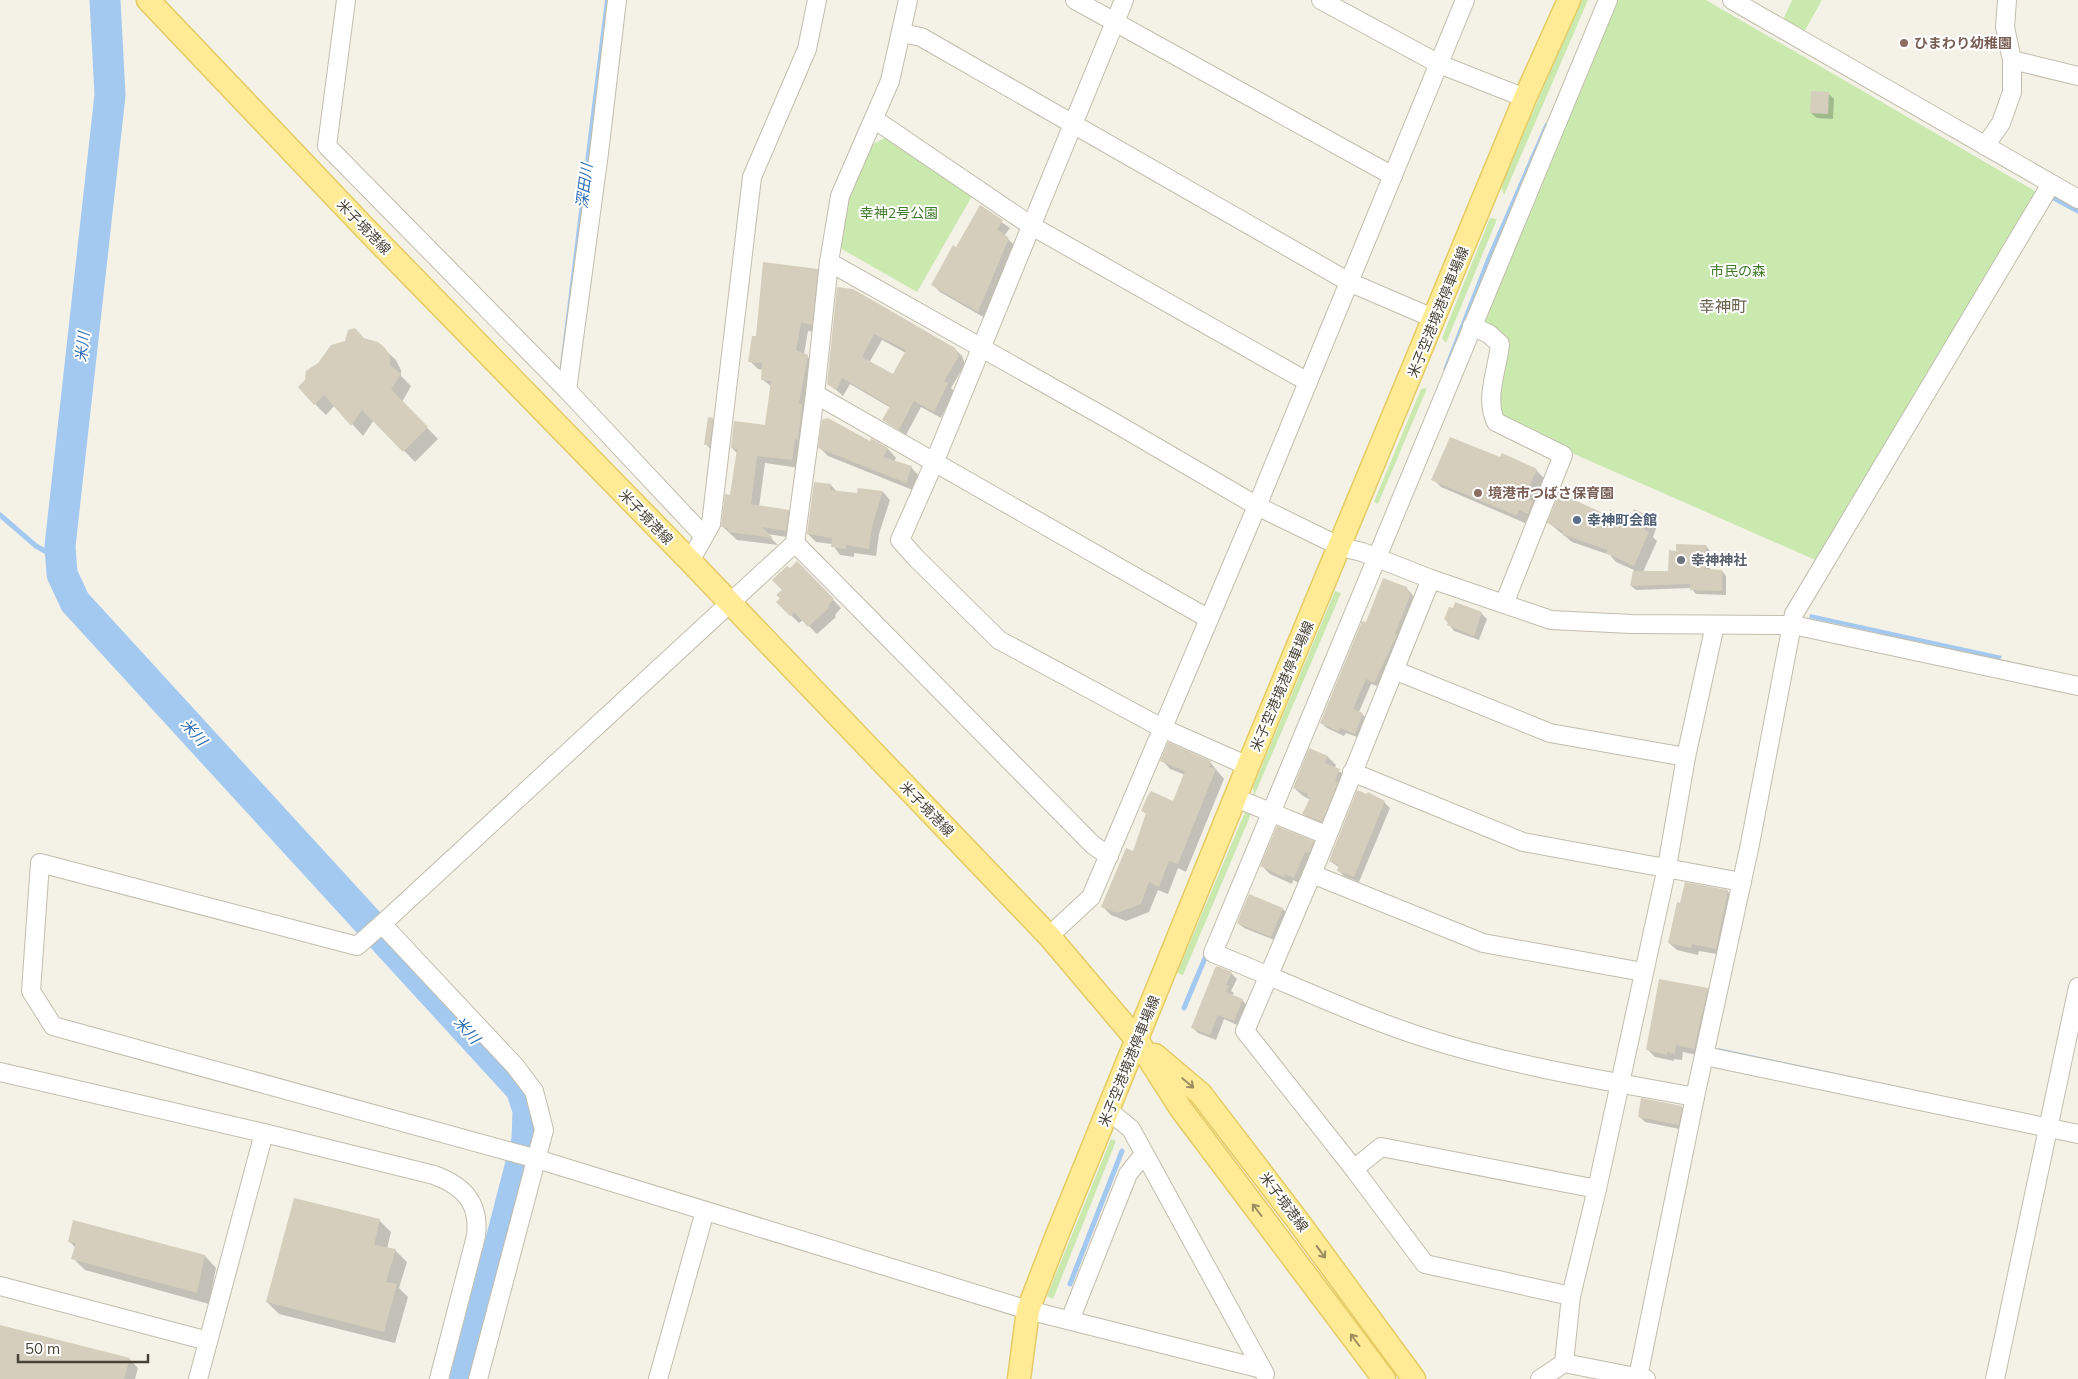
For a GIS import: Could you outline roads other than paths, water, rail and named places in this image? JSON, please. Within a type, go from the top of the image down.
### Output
[{"type":"main road","name":"米子境港線","points":[[148,0],[364,227],[690,562],[1049,936],[1137,1040],[1181,1109],[1384,1379]]},
{"type":"main road","name":"米子空港境港停車場線","points":[[1019,1379],[1028,1310],[1248,766],[1526,98],[1569,0]]},
{"type":"main road","name":"米子境港線","points":[[1137,1040],[1201,1094],[1298,1221],[1414,1379]]},
{"type":"street","points":[[346,0],[326,146],[567,390],[704,536]]},
{"type":"street","points":[[567,390],[599,153],[617,0]]},
{"type":"street","points":[[690,562],[711,524],[752,178],[807,49],[817,0]]},
{"type":"street","points":[[908,0],[890,81],[840,196],[829,262],[815,394],[795,542],[730,605],[357,946],[40,863],[30,990],[53,1026],[537,1159],[1028,1310],[1265,1374]]},
{"type":"street","points":[[1075,0],[1393,176]]},
{"type":"street","points":[[1124,0],[979,348],[934,463],[900,540],[999,640],[1162,728],[1248,766]]},
{"type":"street","points":[[1321,0],[1439,64],[1526,98]]},
{"type":"street","points":[[1049,936],[1091,897],[1210,619],[1465,0]]},
{"type":"street","points":[[1608,0],[1213,953],[1396,1027],[1436,1041],[1502,1058],[1695,1097]]},
{"type":"street","points":[[1732,0],[2078,199]]},
{"type":"street","points":[[1985,146],[2001,123],[2012,92],[2012,60],[2005,27],[2007,0]]},
{"type":"street","points":[[902,33],[921,37],[1349,282],[1435,319]]},
{"type":"street","points":[[2012,60],[2078,76]]},
{"type":"street","points":[[874,119],[1030,225],[1308,382]]},
{"type":"street","points":[[1540,1379],[1564,1363],[1642,1378],[1695,1097],[1742,882],[1794,614],[2050,184]]},
{"type":"street","points":[[829,262],[1115,423],[1257,506],[1340,547],[1362,552],[1431,579],[1551,620],[1715,625],[1793,625],[2078,686]]},
{"type":"street","points":[[1472,326],[1489,334],[1500,344],[1492,394],[1492,409],[1496,422],[1563,455],[1504,604]]},
{"type":"street","points":[[815,394],[1210,619]]},
{"type":"street","points":[[795,542],[1093,845],[1109,856]]},
{"type":"street","points":[[1431,579],[1326,835],[1312,874],[1245,1031],[1354,1169],[1425,1264],[1571,1296]]},
{"type":"street","points":[[1564,1363],[1571,1296],[1597,1189],[1667,867],[1686,757],[1715,625]]},
{"type":"street","points":[[1394,670],[1550,733],[1686,757]]},
{"type":"street","points":[[1352,772],[1523,842],[1742,882]]},
{"type":"street","points":[[1236,798],[1326,835]]},
{"type":"street","points":[[1312,874],[1483,942],[1643,972]]},
{"type":"street","points":[[382,924],[515,1066],[534,1091],[544,1130],[478,1379]]},
{"type":"street","points":[[1995,1379],[2078,987]]},
{"type":"street","points":[[1705,1056],[2078,1134]]},
{"type":"street","points":[[0,1072],[264,1133],[434,1175],[451,1181],[473,1205],[478,1219],[476,1236],[439,1379]]},
{"type":"street","points":[[1109,1111],[1131,1129],[1265,1374]]},
{"type":"street","points":[[198,1379],[264,1133]]},
{"type":"street","points":[[1354,1169],[1381,1147],[1597,1189]]},
{"type":"street","points":[[1070,1320],[1128,1174],[1144,1154]]},
{"type":"street","points":[[658,1379],[705,1210]]},
{"type":"street","points":[[0,1286],[208,1340]]},
{"type":"water","name":"深田川","points":[[605,0],[609,0],[563,375],[559,374]]},
{"type":"water","points":[[1810,614],[2002,656],[2000,660],[1809,618]]},
{"type":"water","points":[[1718,1048],[2038,1116],[2038,1118],[1718,1050]]},
{"type":"waterway","name":"米川","points":[[105,0],[110,95],[60,546],[62,574],[75,602],[521,1089],[528,1110],[527,1140],[465,1379]]},
{"type":"waterway","points":[[1446,369],[1490,256],[1547,125]]},
{"type":"waterway","points":[[2052,197],[2078,211]]},
{"type":"waterway","points":[[0,515],[36,546],[61,560]]},
{"type":"waterway","points":[[1184,1008],[1208,951]]},
{"type":"waterway","points":[[1070,1284],[1122,1151]]},
{"type":"place","name":"ひまわり幼稚園","points":[[1904,43]]},
{"type":"place","name":"境港市つばさ保育園","points":[[1478,493]]},
{"type":"place","name":"幸神町会館","points":[[1577,520]]},
{"type":"place","name":"幸神神社","points":[[1681,560]]},
{"type":"district","name":"幸神町","points":[[1723,306]]},
{"type":"park label","name":"幸神2号公園","points":[[899,213]]},
{"type":"park label","name":"市民の森","points":[[1738,271]]}]
